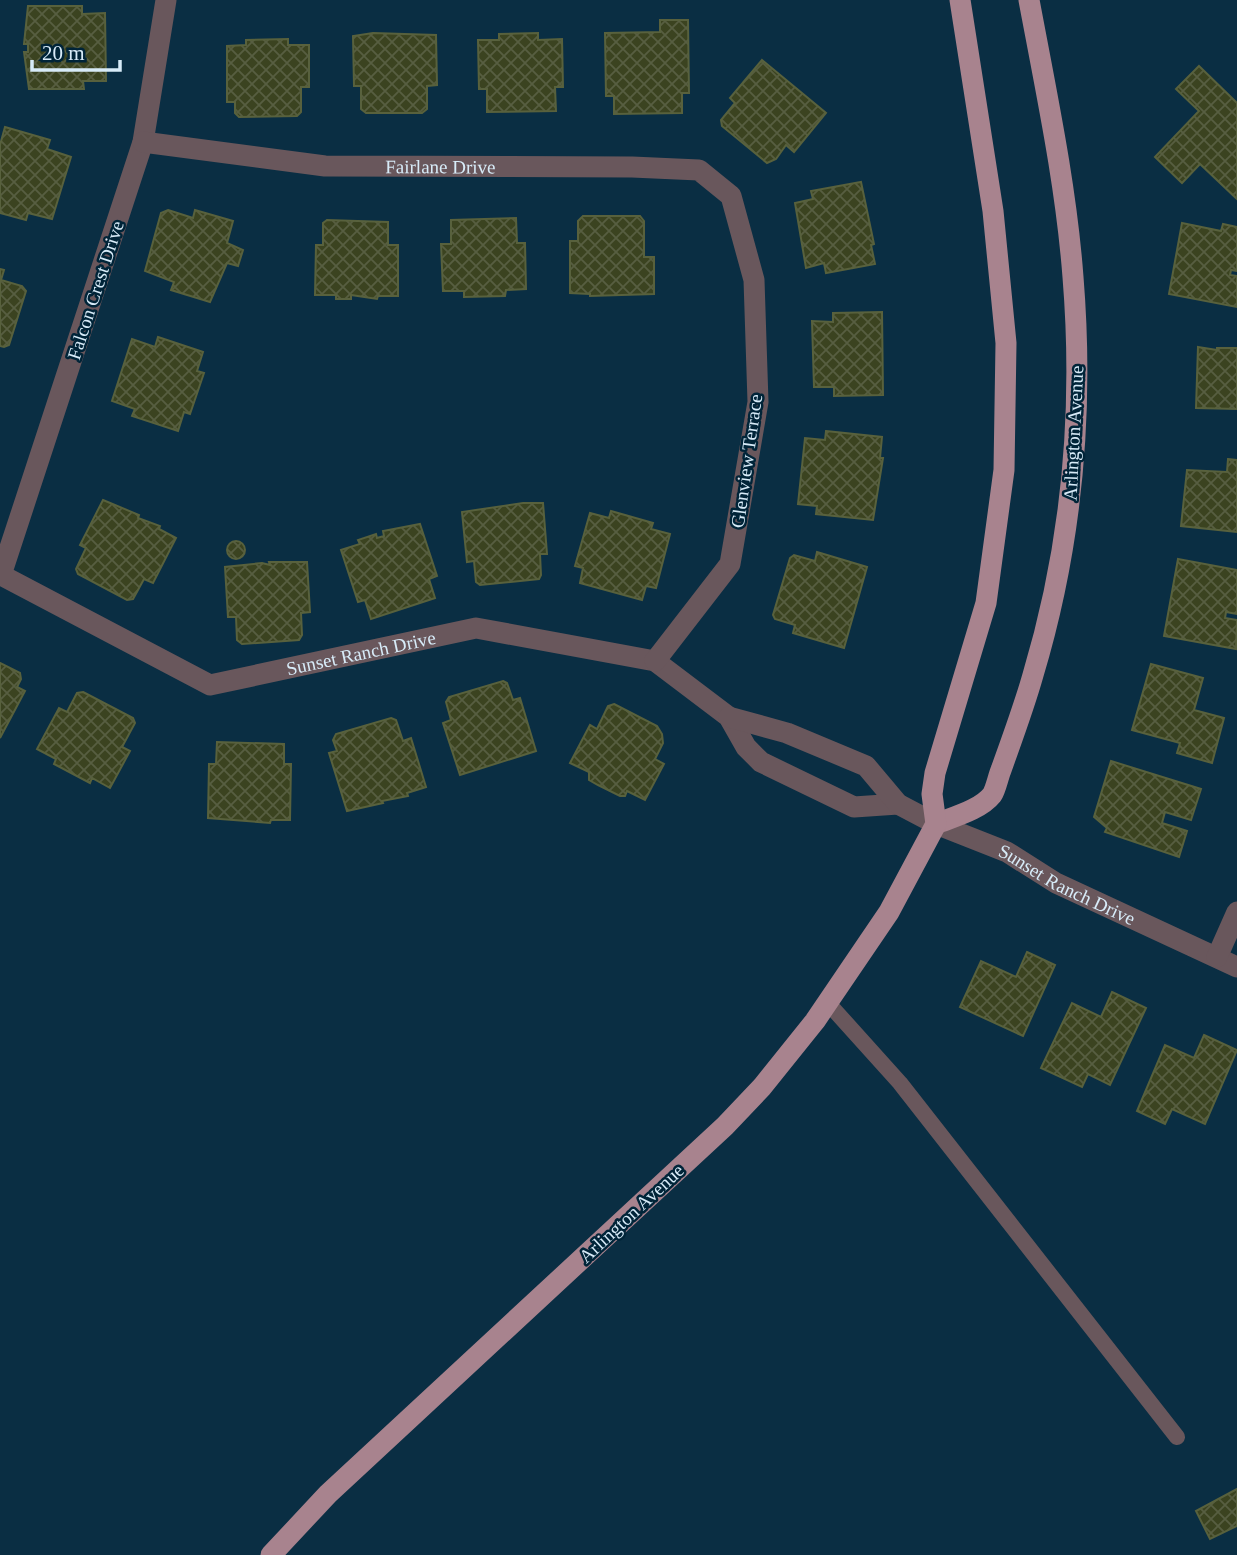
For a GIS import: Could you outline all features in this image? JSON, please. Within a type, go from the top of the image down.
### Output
[{"type":"main road","points":[[936,824],[932,794],[935,773],[986,603],[1004,470],[1006,342],[993,211],[960,0]]},
{"type":"main road","name":"Arlington Avenue","points":[[271,1555],[328,1494],[724,1126],[762,1087],[828,1003],[888,912],[936,824],[972,810],[992,795],[1023,712],[1043,642],[1062,562],[1072,484],[1077,345],[1073,275],[1052,125],[1029,0]]},
{"type":"street","name":"Falcon Crest Drive","points":[[1,575],[143,142],[166,0]]},
{"type":"street","name":"Fairlane Drive","points":[[143,142],[326,166],[699,170],[731,196]]},
{"type":"street","name":"Glenview Terrace","points":[[655,661],[730,564],[758,402],[754,280],[731,196]]},
{"type":"street","name":"Sunset Ranch Drive","points":[[1,575],[210,685],[476,628],[655,661],[729,717],[787,733],[866,766],[898,804],[936,824],[1007,852],[1056,883],[1237,967]]},
{"type":"street","name":"Sunset Ranch Drive","points":[[729,717],[746,747],[769,767],[854,807],[898,804]]},
{"type":"street","points":[[1216,957],[1237,912]]},
{"type":"lane","points":[[828,1003],[900,1083],[1177,1437]]},
{"type":"building","points":[[28,6],[82,6],[82,14],[105,13],[106,81],[83,81],[84,89],[29,89],[24,52],[28,52],[28,44],[24,44]]},
{"type":"building","points":[[660,20],[688,20],[689,93],[682,93],[682,113],[614,114],[614,96],[606,96],[605,33],[660,32]]},
{"type":"building","points":[[373,33],[436,35],[437,85],[427,86],[427,109],[422,113],[366,113],[361,109],[361,86],[354,86],[353,36]]},
{"type":"building","points":[[538,33],[538,40],[562,39],[563,87],[555,87],[556,111],[487,112],[487,89],[479,89],[478,40],[499,40],[499,34]]},
{"type":"building","points":[[288,39],[288,45],[309,45],[309,87],[301,87],[301,112],[297,116],[239,117],[235,113],[235,102],[227,102],[227,46],[246,45],[246,40]]},
{"type":"building","points":[[762,60],[826,113],[794,152],[786,145],[776,159],[767,163],[722,126],[721,120],[735,103],[730,98]]},
{"type":"building","points":[[1199,66],[1237,103],[1237,199],[1200,164],[1182,183],[1155,157],[1199,111],[1176,89]]},
{"type":"building","points":[[5,127],[50,140],[47,149],[71,157],[52,219],[28,213],[26,220],[0,213],[0,145]]},
{"type":"building","points":[[861,182],[874,244],[871,245],[875,264],[826,273],[824,263],[806,268],[795,203],[813,199],[811,191]]},
{"type":"building","points":[[168,210],[193,218],[195,210],[233,221],[227,243],[243,250],[238,266],[227,263],[210,302],[171,290],[174,282],[145,271],[161,213]]},
{"type":"building","points":[[583,216],[640,216],[644,221],[644,257],[654,257],[654,294],[590,296],[570,293],[570,241],[578,241],[578,221]]},
{"type":"building","points":[[516,218],[517,243],[525,243],[526,289],[506,290],[505,296],[464,297],[464,291],[443,291],[441,244],[451,244],[451,220]]},
{"type":"building","points":[[327,220],[388,222],[388,245],[398,245],[398,296],[378,296],[377,299],[351,295],[351,299],[336,299],[336,295],[315,295],[316,245],[323,245],[323,223]]},
{"type":"building","points":[[1182,223],[1221,231],[1223,224],[1237,227],[1237,271],[1231,270],[1230,275],[1237,276],[1237,307],[1169,294]]},
{"type":"building","points":[[0,269],[4,270],[1,280],[22,286],[26,291],[9,345],[4,347],[0,346]]},
{"type":"building","points":[[882,312],[883,395],[834,396],[834,387],[814,387],[812,321],[833,322],[833,313]]},
{"type":"building","points":[[158,337],[203,352],[197,371],[204,373],[190,414],[184,412],[178,431],[132,416],[135,409],[112,401],[132,339],[155,347]]},
{"type":"building","points":[[1198,347],[1217,350],[1237,348],[1237,409],[1196,408]]},
{"type":"building","points":[[826,431],[882,437],[880,458],[883,458],[873,520],[816,514],[817,506],[798,504],[805,438],[825,440]]},
{"type":"building","points":[[1228,459],[1237,460],[1237,532],[1181,526],[1187,470],[1227,472]]},
{"type":"building","points":[[103,500],[139,515],[138,518],[160,526],[159,529],[176,538],[153,583],[144,579],[133,599],[127,600],[78,574],[76,569],[86,548],[80,545]]},
{"type":"building","points":[[523,503],[543,503],[547,554],[540,554],[539,579],[480,585],[476,582],[474,561],[467,562],[462,512]]},
{"type":"building","points":[[611,511],[653,523],[651,529],[670,534],[656,588],[646,586],[642,600],[580,583],[583,568],[575,566],[590,513],[609,518]]},
{"type":"building","points":[[420,524],[437,576],[429,579],[435,598],[371,619],[365,600],[358,602],[341,550],[360,544],[358,540],[376,534],[377,538],[384,536],[383,531]]},
{"type":"building","points":[[236,541],[242,544],[245,550],[242,556],[236,559],[230,556],[227,550],[230,544]]},
{"type":"building","points":[[817,552],[867,567],[844,648],[793,633],[795,625],[775,619],[773,615],[790,558],[794,555],[815,561]]},
{"type":"building","points":[[1178,559],[1237,570],[1237,614],[1226,612],[1225,618],[1237,620],[1236,649],[1164,636]]},
{"type":"building","points":[[269,562],[307,562],[310,612],[301,613],[302,635],[299,640],[242,644],[237,640],[236,617],[228,617],[225,567],[262,563],[270,565]]},
{"type":"building","points":[[0,663],[20,673],[21,679],[17,687],[25,691],[0,738]]},
{"type":"building","points":[[1151,664],[1203,678],[1194,710],[1224,718],[1212,763],[1177,753],[1180,743],[1132,730]]},
{"type":"building","points":[[503,681],[507,683],[513,700],[520,698],[536,751],[460,775],[443,723],[451,720],[446,702],[449,697]]},
{"type":"building","points":[[83,692],[133,718],[135,723],[122,747],[130,751],[110,788],[92,778],[90,783],[54,764],[56,759],[37,749],[59,708],[67,712],[77,693]]},
{"type":"building","points":[[614,704],[657,726],[662,734],[663,743],[655,759],[664,764],[645,800],[627,791],[625,796],[620,796],[589,780],[589,772],[570,763],[590,725],[597,729],[608,706]]},
{"type":"building","points":[[391,718],[396,720],[403,741],[411,738],[426,787],[407,793],[408,796],[347,811],[329,753],[337,751],[333,740],[336,734]]},
{"type":"building","points":[[217,742],[284,744],[284,764],[291,764],[290,820],[271,820],[270,823],[208,818],[209,764],[216,764]]},
{"type":"building","points":[[1111,761],[1201,789],[1191,820],[1165,812],[1162,823],[1187,831],[1179,857],[1105,832],[1107,828],[1094,817]]},
{"type":"building","points":[[1027,952],[1055,965],[1023,1036],[960,1007],[981,961],[1016,977]]},
{"type":"building","points":[[1112,992],[1146,1008],[1110,1085],[1088,1074],[1082,1087],[1041,1068],[1072,1003],[1101,1017]]},
{"type":"building","points":[[1204,1035],[1237,1050],[1205,1124],[1172,1109],[1165,1124],[1137,1111],[1165,1045],[1194,1058]]},
{"type":"building","points":[[1237,1489],[1237,1526],[1210,1539],[1196,1511]]}]
